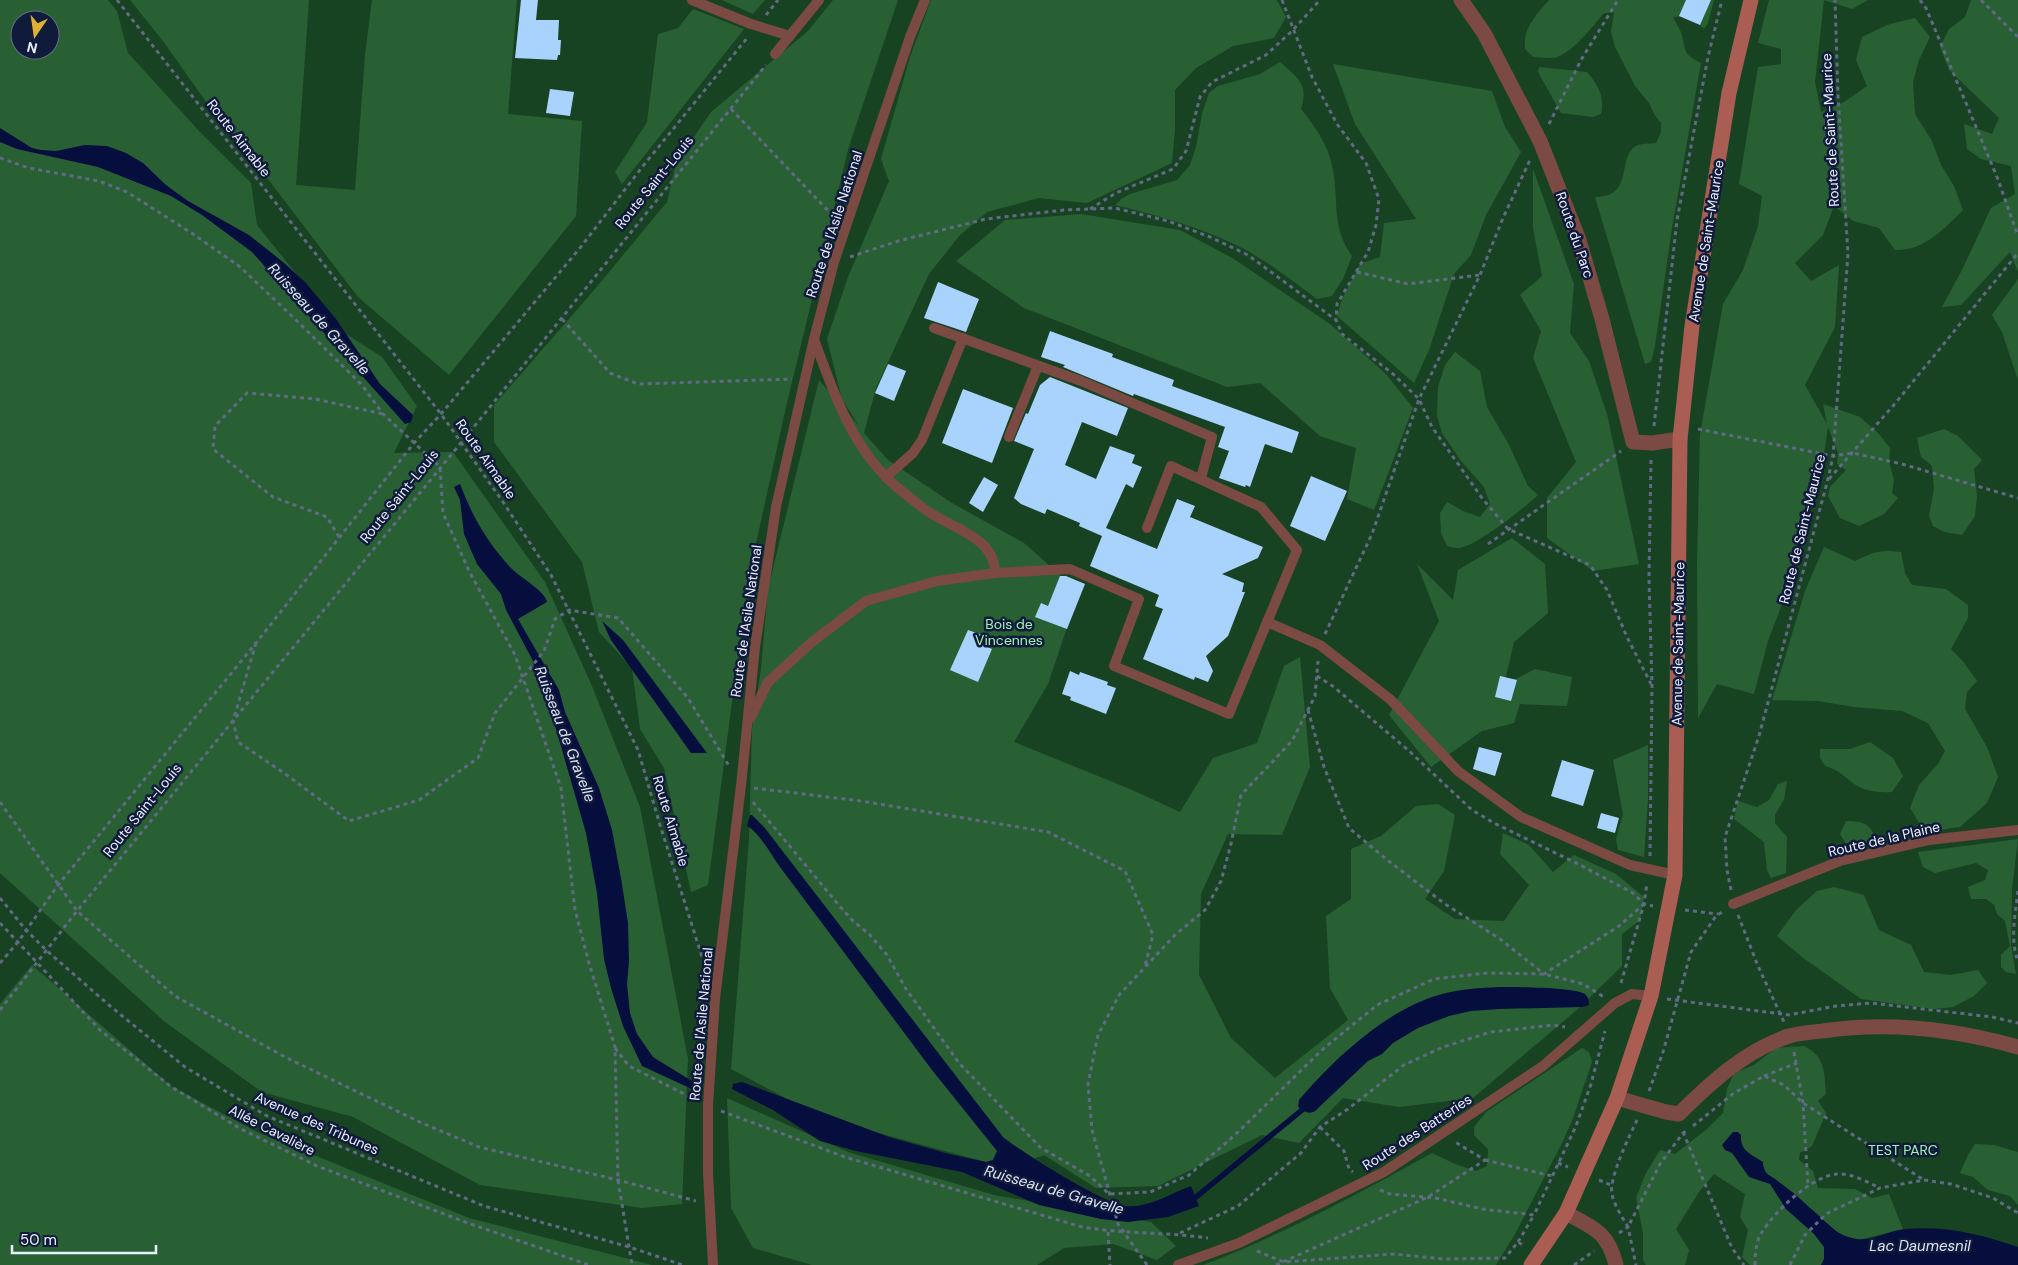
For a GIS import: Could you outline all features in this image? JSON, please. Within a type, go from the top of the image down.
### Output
[{"type":"main road","name":"Avenue de Saint-Maurice","points":[[1531,1265],[1566,1213],[1617,1098],[1651,996],[1674,875],[1681,432],[1692,326],[1729,93],[1751,0]]},
{"type":"street","name":"Route du Parc","points":[[1461,0],[1484,33],[1540,141],[1579,240],[1634,442]]},
{"type":"street","points":[[1634,442],[1652,443],[1681,432]]},
{"type":"street","points":[[1617,1098],[1678,1114],[1706,1087],[1753,1052],[1790,1036],[1853,1026],[1916,1027],[1993,1040],[2018,1047]]},
{"type":"street","points":[[1566,1213],[1599,1231],[1612,1247],[1616,1265]]},
{"type":"lane","points":[[692,0],[757,26],[790,36]]},
{"type":"lane","points":[[775,54],[819,0]]},
{"type":"lane","name":"Route de l'Asile National","points":[[713,1265],[709,1205],[708,1106],[715,999],[741,786],[755,647],[776,507],[814,339],[834,262],[910,37],[925,0]]},
{"type":"lane","points":[[934,328],[1081,381],[1212,437],[1201,478]]},
{"type":"lane","points":[[886,477],[913,452],[922,440],[963,338]]},
{"type":"lane","points":[[814,339],[828,378],[855,435],[886,477],[927,510],[958,527],[982,544],[995,562],[995,573]]},
{"type":"lane","points":[[1009,437],[1038,366]]},
{"type":"lane","points":[[747,726],[768,682],[812,642],[866,601],[938,581],[995,573],[1070,569],[1139,599],[1114,666],[1229,714],[1297,550],[1261,507],[1201,478],[1171,466],[1147,528]]},
{"type":"lane","points":[[1267,622],[1320,645],[1391,700],[1458,771],[1520,816],[1630,865],[1674,875]]},
{"type":"lane","name":"Route de la Plaine","points":[[1733,904],[1840,861],[1929,840],[2018,830]]},
{"type":"lane","name":"Route des Batteries","points":[[1178,1265],[1239,1243],[1384,1172],[1542,1066],[1615,1003],[1632,994],[1651,996]]},
{"type":"path","name":"Route Aimable","points":[[117,0],[441,414],[460,444],[514,518],[550,575],[638,750],[706,972]]},
{"type":"path","points":[[0,963],[18,942],[58,885],[256,643],[414,443],[441,414],[580,248],[643,166],[778,0]]},
{"type":"path","points":[[1282,0],[1312,77],[1337,124],[1366,163],[1379,199],[1376,225],[1368,252],[1337,304],[1336,320],[1342,334],[1393,374],[1419,399],[1432,427],[1482,498],[1508,529],[1590,565],[1607,590],[1627,637],[1652,686]]},
{"type":"path","points":[[1090,209],[1116,193],[1173,169],[1186,151],[1200,97],[1212,82],[1266,54],[1293,30],[1320,0]]},
{"type":"path","points":[[1147,1265],[1118,1224],[1092,1130],[1088,1084],[1098,1035],[1119,995],[1144,966],[1175,935],[1205,910],[1221,881],[1241,796],[1292,741],[1315,696],[1320,645],[1372,534],[1419,399],[1480,275],[1503,218],[1540,141],[1581,60],[1618,0]]},
{"type":"path","points":[[1650,860],[1652,686],[1649,578],[1652,443],[1677,220],[1708,57],[1722,0]]},
{"type":"path","name":"Route de Saint-Maurice","points":[[1677,1001],[1780,1013],[1758,966],[1733,904],[1727,870],[1725,837],[1759,736],[1833,456],[1848,254],[1838,95],[1836,0]]},
{"type":"path","points":[[1920,0],[1926,8],[1997,177],[2018,236]]},
{"type":"path","points":[[1981,0],[2018,37]]},
{"type":"path","name":"Route Saint-Louis","points":[[0,1010],[77,911],[562,319],[775,54]]},
{"type":"path","points":[[731,109],[846,229]]},
{"type":"path","points":[[0,158],[29,168],[106,184],[140,200],[193,234],[238,266],[310,332],[362,385],[383,414],[440,467],[443,513],[469,571],[515,654],[561,788],[575,910],[615,1047],[618,1180],[632,1265]]},
{"type":"path","points":[[834,262],[898,241],[986,218],[1064,210],[1115,208],[1168,221],[1210,237],[1248,255],[1336,320]]},
{"type":"path","points":[[1828,480],[1853,453],[2018,253]]},
{"type":"path","points":[[1357,272],[1408,284],[1480,275]]},
{"type":"path","points":[[562,319],[610,373],[638,384],[805,378]]},
{"type":"path","points":[[339,537],[327,517],[273,497],[213,448],[216,426],[247,393],[315,399],[383,414]]},
{"type":"path","points":[[1681,432],[1833,456],[1853,453],[1902,464],[2018,498]]},
{"type":"path","points":[[1488,544],[1634,442]]},
{"type":"path","points":[[256,643],[232,721],[238,742],[284,772],[349,821],[419,800],[478,758],[495,713],[544,651],[555,619],[569,610],[618,618],[688,698],[741,786],[837,903],[852,920],[870,935],[886,955],[906,989],[959,1063],[1041,1148],[1090,1176],[1110,1194],[1150,1192],[1190,1175],[1236,1134],[1323,1049],[1378,1005],[1434,979],[1487,973],[1544,974],[1583,984],[1615,1003],[1644,904],[1648,879]]},
{"type":"path","points":[[1308,709],[1324,767],[1349,828],[1437,898],[1500,939],[1544,974]]},
{"type":"path","points":[[741,786],[861,801],[1048,832],[1125,871],[1154,935],[1144,966]]},
{"type":"path","points":[[0,802],[77,911],[175,996],[285,1057],[422,1123],[479,1147],[618,1180],[709,1205]]},
{"type":"path","points":[[2018,891],[2012,934],[2018,962]]},
{"type":"path","name":"Avenue des Tribunes","points":[[0,898],[26,930],[46,950],[110,1006],[185,1067],[267,1116],[484,1206],[684,1265]]},
{"type":"path","points":[[1544,974],[1619,926],[1644,904]]},
{"type":"path","points":[[1644,904],[1654,906]]},
{"type":"path","points":[[1666,999],[1677,1001],[1691,952],[1719,914],[1685,910]]},
{"type":"path","name":"Allée Cavalière","points":[[0,923],[100,1030],[170,1086],[241,1129],[317,1166],[468,1223],[589,1265]]},
{"type":"path","points":[[615,1047],[628,1066],[708,1106],[845,1157],[1082,1227],[1108,1232],[1179,1234],[1238,1206],[1301,1153],[1320,1127],[1348,1110],[1404,1065],[1443,1047],[1491,1032],[1553,1025],[1586,1028]]},
{"type":"path","points":[[1239,1243],[1284,1262],[1394,1254],[1443,1259],[1505,1258],[1518,1242],[1534,1215],[1576,1126],[1591,1084],[1606,1029]]},
{"type":"path","points":[[1790,1036],[1797,1063],[1803,1103],[1808,1186]]},
{"type":"path","points":[[1616,1236],[1628,1227],[1660,1164],[1683,1134],[1734,1093],[1764,1076],[1797,1063]]},
{"type":"path","points":[[1764,1076],[1784,1085],[1803,1103],[1924,1180]]},
{"type":"path","points":[[1678,1114],[1683,1134],[1732,1248],[1744,1265]]},
{"type":"path","points":[[1320,1127],[1344,1151],[1350,1169],[1361,1183],[1390,1194],[1428,1197],[1482,1209],[1534,1215]]},
{"type":"path","points":[[1442,1133],[1485,1160],[1552,1176]]},
{"type":"path","points":[[1276,1265],[1428,1197],[1485,1160]]},
{"type":"path","points":[[1558,1164],[1568,1167]]},
{"type":"path","points":[[1755,1265],[1755,1252],[1762,1232],[1781,1210],[1808,1186],[1830,1175],[1843,1174],[1880,1188]]},
{"type":"path","points":[[1599,1180],[1613,1186],[1611,1193],[1620,1215],[1628,1227],[1636,1265]]},
{"type":"path","points":[[1790,1265],[1806,1235],[1826,1214],[1880,1188],[1924,1180],[1951,1184],[1992,1198],[2018,1213]]},
{"type":"path","points":[[1108,1232],[1110,1265]]},
{"type":"path","points":[[1518,1242],[1525,1246]]},
{"type":"path","points":[[1574,1265],[1598,1248]]},
{"type":"green space","name":"Bois de Vincennes","points":[[0,0],[2018,0],[2018,1265],[0,1265]]},
{"type":"green space","points":[[0,0],[108,0],[117,11],[128,53],[200,132],[251,183],[257,225],[343,332],[382,357],[417,406],[394,453],[453,452],[545,582],[592,686],[640,807],[688,1059],[682,1204],[642,1208],[480,1185],[353,1117],[262,1092],[165,1022],[0,873]]},
{"type":"green space","points":[[130,0],[309,0],[296,185],[355,190],[365,55],[372,0],[517,0],[508,114],[582,121],[576,216],[449,375],[358,297],[232,132],[204,99],[163,41]]},
{"type":"green space","points":[[722,0],[765,0],[753,14]]},
{"type":"green space","points":[[833,0],[898,0],[849,146],[786,407],[748,580],[708,885],[691,892],[664,768],[640,729],[632,668],[599,632],[582,562],[494,442],[494,405],[595,289],[667,202],[676,163],[711,112],[808,31]]},
{"type":"green space","points":[[931,0],[1277,0],[1286,17],[1274,38],[1233,46],[1196,68],[1175,90],[1175,129],[1172,163],[1087,203],[1039,198],[987,212],[959,236],[929,274],[876,388],[864,433],[888,460],[952,503],[1024,543],[1069,583],[1073,610],[1048,684],[1014,742],[1130,789],[1180,812],[1213,758],[1257,743],[1284,666],[1300,657],[1310,767],[1282,835],[1228,834],[1201,894],[1199,975],[1231,1038],[1275,1078],[1348,1020],[1330,988],[1326,916],[1351,899],[1351,849],[1381,836],[1416,806],[1438,804],[1455,815],[1444,871],[1425,899],[1455,919],[1504,921],[1529,885],[1500,854],[1503,833],[1529,845],[1553,872],[1574,855],[1616,874],[1644,897],[1640,920],[1622,934],[1622,966],[1579,1008],[1473,1098],[1399,1107],[1343,1098],[1299,1143],[1262,1135],[1158,1186],[1096,1188],[1044,1155],[1008,1168],[823,1118],[731,1069],[749,839],[752,729],[761,669],[768,589],[819,380],[859,426],[842,399],[827,339],[848,277],[889,181],[881,159],[910,57]]},
{"type":"green space","points":[[1549,0],[1714,0],[1708,23],[1704,29],[1690,16],[1673,17],[1681,33],[1687,53],[1691,58],[1701,63],[1672,228],[1655,346],[1651,362],[1645,364],[1595,197],[1607,195],[1615,191],[1620,184],[1630,152],[1638,145],[1656,143],[1661,132],[1661,123],[1649,103],[1635,86],[1615,47],[1611,32],[1614,12],[1604,13],[1570,50],[1557,57],[1533,57],[1525,49],[1528,28]]},
{"type":"green space","points":[[1769,0],[1824,0],[1815,82],[1821,112],[1844,102],[1867,86],[1856,60],[1862,37],[1887,25],[1915,18],[1930,37],[1919,60],[1913,82],[1915,114],[1932,141],[1941,165],[1954,186],[1963,210],[1933,238],[1915,247],[1895,250],[1879,228],[1853,221],[1834,206],[1823,235],[1795,263],[1811,281],[1839,265],[1835,327],[1805,385],[1827,424],[1823,404],[1860,417],[1879,434],[1890,448],[1889,462],[1894,480],[1892,493],[1898,498],[1884,514],[1859,526],[1840,518],[1828,496],[1830,487],[1846,470],[1837,464],[1838,453],[1828,427],[1822,468],[1793,561],[1784,599],[1768,641],[1754,694],[1717,684],[1698,718],[1697,562],[1700,434],[1723,304],[1743,270],[1758,226],[1762,196],[1739,184],[1758,67],[1781,64],[1781,49],[1758,43]]},
{"type":"green space","points":[[1824,0],[1868,0],[1852,9]]},
{"type":"green space","points":[[1971,0],[2018,0],[2018,272],[2010,252],[1961,305],[1942,307],[1962,270],[1991,208],[2015,194],[2011,166],[1981,159],[1967,149],[1964,124],[1992,134],[1999,118],[1949,70],[1940,47],[1949,29],[1965,17]]},
{"type":"green space","points":[[693,9],[744,29],[622,184],[615,172],[647,122],[658,34],[678,28]]},
{"type":"green space","points":[[1280,62],[1297,77],[1303,87],[1304,93],[1301,109],[1317,130],[1331,161],[1335,182],[1338,225],[1345,245],[1352,256],[1343,279],[1332,296],[1317,299],[1267,263],[1234,244],[1176,222],[1115,205],[1130,194],[1177,180],[1190,165],[1209,93],[1218,86],[1260,74]]},
{"type":"green space","points":[[1333,64],[1492,91],[1505,127],[1521,152],[1486,215],[1471,255],[1454,274],[1429,350],[1414,383],[1337,316],[1342,299],[1360,264],[1380,257],[1384,223],[1416,219],[1355,124]]},
{"type":"green space","points":[[1539,67],[1587,72],[1600,92],[1602,102],[1601,114],[1593,117],[1561,113],[1538,72]]},
{"type":"green space","points":[[1533,169],[1574,284],[1570,333],[1589,361],[1607,414],[1639,564],[1593,571],[1547,538],[1547,498],[1576,462],[1533,358],[1541,331],[1520,295],[1542,276],[1533,228]]},
{"type":"green space","points":[[1081,214],[1180,230],[1234,259],[1330,324],[1386,374],[1413,408],[1374,510],[1347,499],[1356,448],[1320,436],[1260,383],[1227,387],[1024,308],[956,261],[1005,220]]},
{"type":"green space","points":[[2018,279],[2018,380],[2002,332],[1992,315]]},
{"type":"green space","points":[[1455,352],[1480,371],[1487,407],[1509,445],[1528,486],[1538,495],[1488,534],[1467,546],[1459,548],[1447,546],[1441,533],[1440,513],[1447,502],[1463,511],[1480,517],[1490,504],[1484,487],[1461,461],[1442,433],[1437,416],[1438,387],[1445,365]]},
{"type":"green space","points":[[1944,429],[1958,436],[1982,460],[1974,469],[1977,496],[1975,516],[1962,535],[1944,532],[1933,526],[1929,516],[1934,489],[1932,466],[1921,457],[1917,438]]},
{"type":"green space","points":[[1512,538],[1545,564],[1548,613],[1514,642],[1504,685],[1535,669],[1572,677],[1567,706],[1520,704],[1514,723],[1482,731],[1431,767],[1389,715],[1439,621],[1417,564],[1453,600],[1458,570]]},
{"type":"green space","points":[[1824,547],[1855,561],[1877,552],[1901,552],[1905,573],[1912,585],[1946,589],[1968,605],[1968,618],[1951,649],[1962,660],[1977,681],[1967,692],[1965,709],[1987,747],[1998,777],[1987,803],[1960,827],[1925,832],[1910,808],[1919,785],[1938,764],[1945,751],[1928,723],[1902,711],[1854,707],[1818,701],[1772,700],[1805,591]]},
{"type":"green space","points":[[1870,742],[1893,758],[1903,776],[1892,792],[1877,792],[1861,788],[1837,771],[1825,766],[1820,758],[1820,749],[1850,749]]},
{"type":"green space","points":[[1648,745],[1648,799],[1644,857],[1618,850],[1616,839],[1623,814],[1613,760]]},
{"type":"green space","points":[[1787,781],[1784,799],[1775,815],[1775,823],[1787,837],[1786,873],[1771,878],[1767,870],[1764,842],[1734,819],[1738,801],[1757,807],[1769,800],[1778,784]]},
{"type":"green space","points":[[1846,821],[1862,823],[1869,827],[1877,842],[1847,846],[1840,834]]},
{"type":"green space","points":[[2018,839],[2012,889],[2011,945],[2016,974],[2006,972],[2001,967],[2001,955],[2010,946],[2005,921],[1997,914],[1994,905],[1986,899],[1971,899],[1968,887],[1985,880],[1988,870],[1976,863],[1935,873],[1923,867],[1918,852]]},
{"type":"green space","points":[[1834,887],[1864,895],[1879,930],[1911,945],[1924,972],[1951,975],[1978,970],[1987,983],[1974,996],[1953,1007],[1934,1009],[1861,999],[1802,957],[1777,936],[1796,910],[1817,891]]},
{"type":"green space","points":[[32,965],[171,1086],[257,1132],[469,1218],[652,1265],[0,1265],[0,1004]]},
{"type":"green space","points":[[1804,1046],[1816,1055],[1822,1066],[1826,1094],[1818,1101],[1826,1113],[1812,1146],[1800,1153],[1799,1160],[1813,1171],[1818,1188],[1855,1189],[1872,1198],[1889,1194],[1903,1229],[1857,1241],[1826,1257],[1821,1265],[1750,1265],[1742,1257],[1748,1230],[1740,1217],[1745,1194],[1714,1174],[1699,1192],[1676,1229],[1689,1250],[1685,1265],[1646,1265],[1643,1260],[1643,1233],[1636,1198],[1645,1175],[1660,1150],[1675,1154],[1707,1129],[1723,1113],[1727,1089],[1734,1073],[1754,1065],[1776,1048]]},
{"type":"green space","points":[[1582,1048],[1589,1052],[1592,1062],[1572,1121],[1515,1234],[1496,1265],[1203,1265],[1291,1227],[1348,1199],[1432,1153],[1476,1171],[1487,1166],[1488,1149],[1474,1135],[1474,1127],[1486,1112]]},
{"type":"green space","points":[[727,1098],[848,1152],[994,1195],[1151,1222],[1176,1246],[1157,1260],[1113,1244],[1064,1248],[1037,1265],[812,1265],[753,1248],[731,1208]]},
{"type":"green space","points":[[1975,1144],[1994,1145],[2018,1152],[2018,1205],[2010,1196],[1988,1190],[1973,1177],[1960,1173]]},
{"type":"water","points":[[0,128],[32,148],[41,150],[56,151],[85,145],[107,146],[126,153],[143,163],[166,185],[188,201],[249,235],[305,282],[336,319],[380,384],[413,415],[411,422],[405,424],[252,252],[202,215],[171,196],[98,167],[17,149],[0,142]]},
{"type":"water","points":[[460,484],[475,518],[495,550],[512,569],[538,589],[546,598],[547,602],[518,619],[559,690],[565,712],[599,788],[612,830],[628,923],[629,961],[627,984],[630,1013],[637,1034],[653,1057],[695,1083],[694,1090],[642,1066],[623,1026],[604,959],[597,893],[586,833],[556,729],[536,676],[533,661],[506,610],[501,594],[477,564],[464,534],[460,500],[454,487]]},
{"type":"water","points":[[602,621],[623,640],[707,753],[691,753],[611,640]]},
{"type":"water","points":[[750,815],[764,827],[1003,1137],[1064,1177],[1116,1203],[1126,1206],[1143,1205],[1191,1186],[1199,1206],[1168,1217],[1128,1222],[1101,1219],[1039,1205],[962,1172],[856,1151],[820,1141],[773,1110],[732,1089],[733,1084],[742,1082],[889,1137],[949,1154],[986,1162],[993,1160],[997,1151],[932,1070],[761,839],[747,826]]},
{"type":"water","points":[[1499,987],[1544,988],[1579,992],[1586,995],[1589,1005],[1583,1007],[1471,1011],[1449,1016],[1418,1028],[1393,1043],[1382,1054],[1368,1061],[1315,1111],[1308,1113],[1298,1107],[1299,1100],[1346,1052],[1382,1023],[1402,1011],[1442,994]]},
{"type":"water","name":"Lac Daumesnil","points":[[1733,1132],[1738,1132],[1741,1135],[1742,1145],[1763,1162],[1763,1166],[1768,1174],[1790,1190],[1841,1234],[1863,1239],[1906,1229],[1921,1228],[1963,1232],[2018,1247],[2018,1265],[1821,1265],[1824,1259],[1824,1247],[1814,1234],[1786,1209],[1770,1184],[1749,1177],[1732,1153],[1725,1150],[1722,1145]]},
{"type":"building","points":[[521,0],[538,0],[536,20],[559,20],[558,40],[561,40],[560,55],[558,55],[557,60],[515,58]]},
{"type":"building","points":[[1686,0],[1711,0],[1700,25],[1679,16]]},
{"type":"building","points":[[550,89],[574,92],[570,116],[546,113]]},
{"type":"building","points":[[938,282],[979,299],[966,332],[924,318]]},
{"type":"building","points":[[1050,331],[1113,354],[1112,357],[1174,380],[1172,386],[1299,432],[1292,453],[1265,444],[1250,487],[1219,478],[1229,451],[1218,447],[1225,427],[1134,394],[1133,396],[1063,367],[1065,365],[1041,357]]},
{"type":"building","points":[[888,364],[906,371],[894,401],[875,393]]},
{"type":"building","points":[[1050,377],[1128,408],[1117,436],[1082,422],[1065,465],[1096,479],[1110,446],[1135,455],[1132,463],[1142,467],[1133,488],[1126,484],[1106,528],[1157,549],[1177,499],[1195,506],[1190,517],[1263,547],[1258,558],[1222,574],[1244,583],[1242,592],[1245,592],[1228,636],[1206,656],[1213,671],[1208,682],[1195,677],[1194,680],[1143,659],[1163,609],[1155,606],[1159,595],[1090,566],[1102,536],[1079,526],[1080,523],[1047,509],[1045,514],[1021,504],[1014,498],[1034,449],[1014,441],[1040,385]]},
{"type":"building","points":[[963,389],[1013,408],[992,463],[942,443]]},
{"type":"building","points":[[1311,476],[1347,491],[1325,541],[1290,526]]},
{"type":"building","points":[[984,477],[998,485],[983,512],[969,503]]},
{"type":"building","points":[[1060,576],[1066,576],[1085,584],[1067,629],[1035,617],[1041,603],[1048,606]]},
{"type":"building","points":[[968,630],[982,635],[978,643],[992,649],[978,682],[950,670]]},
{"type":"building","points":[[1070,671],[1079,675],[1080,672],[1108,682],[1107,685],[1116,688],[1106,714],[1070,700],[1071,697],[1062,694]]},
{"type":"building","points":[[1500,676],[1517,680],[1511,701],[1495,697]]},
{"type":"building","points":[[1479,747],[1502,753],[1495,776],[1473,769]]},
{"type":"building","points":[[1562,760],[1594,770],[1583,806],[1551,796]]},
{"type":"building","points":[[1601,813],[1619,818],[1615,833],[1597,828]]},
{"type":"waterway","name":"Ruisseau de Gravelle","points":[[1190,1199],[1196,1197],[1308,1105]]},
{"type":"park label","name":"TEST PARC","points":[[1903,1150]]}]
